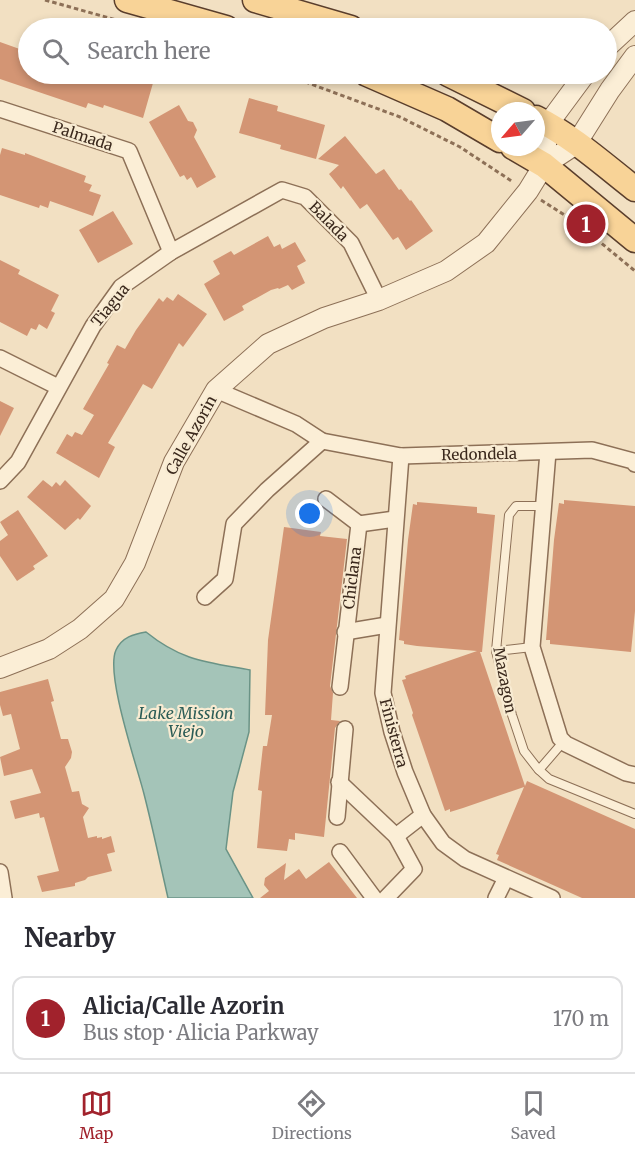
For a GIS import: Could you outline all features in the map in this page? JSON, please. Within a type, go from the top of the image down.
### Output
[{"type":"main road","points":[[127,0],[191,18]]},
{"type":"main road","points":[[255,0],[317,18]]},
{"type":"main road","points":[[390,84],[447,109],[491,135]]},
{"type":"main road","points":[[468,84],[505,102]]},
{"type":"main road","points":[[545,123],[635,189]]},
{"type":"main road","points":[[528,156],[544,165],[635,240]]},
{"type":"street","points":[[617,38],[635,21]]},
{"type":"street","points":[[617,50],[633,58]]},
{"type":"street","name":"Calle Azorin","points":[[617,81],[633,58]]},
{"type":"street","points":[[545,118],[576,84]]},
{"type":"street","name":"Calle Azorin","points":[[0,668],[49,649],[80,629],[114,599],[135,563],[174,462],[216,390],[268,344],[324,318],[379,300],[446,271],[486,243],[528,191],[544,165],[576,144],[615,84]]},
{"type":"street","name":"Palmada","points":[[0,109],[129,151],[171,252]]},
{"type":"street","name":"Calle Azorin","points":[[544,156],[544,165]]},
{"type":"street","name":"Tiagua","points":[[0,481],[18,462],[93,326],[121,287],[171,252],[282,190]]},
{"type":"street","name":"Balada","points":[[282,190],[305,197],[351,243],[379,300]]},
{"type":"street","points":[[0,358],[58,387]]},
{"type":"street","name":"Redondela","points":[[216,390],[296,424],[322,441],[401,456],[592,450],[633,461],[635,464]]},
{"type":"street","points":[[205,597],[225,579],[234,524],[267,490],[322,441]]},
{"type":"street","points":[[548,452],[532,647],[560,738],[626,773],[635,775]]},
{"type":"street","name":"Finisterra","points":[[401,456],[383,693],[405,772],[423,815],[443,843],[465,859],[552,898]]},
{"type":"street","points":[[326,499],[359,524],[395,519]]},
{"type":"street","name":"Chiclana","points":[[340,687],[359,524]]},
{"type":"street","name":"Chiclana","points":[[345,632],[387,625]]},
{"type":"street","points":[[337,818],[345,729]]},
{"type":"street","points":[[339,782],[396,836],[414,869],[386,898]]},
{"type":"street","points":[[396,836],[423,815]]},
{"type":"street","points":[[340,852],[374,898]]},
{"type":"street","points":[[0,872],[4,898]]},
{"type":"street","points":[[496,898],[506,878]]},
{"type":"lane","name":"Mazagon","points":[[543,506],[516,506],[509,515],[496,651],[512,715],[524,751],[539,771],[549,779],[635,814]]},
{"type":"lane","points":[[496,651],[532,647]]},
{"type":"lane","points":[[539,771],[564,741]]},
{"type":"path","points":[[45,0],[109,18]]},
{"type":"path","points":[[311,84],[400,117],[460,147],[577,223],[635,271]]},
{"type":"water","name":"Lake Mission Viejo","points":[[146,632],[183,655],[250,670],[249,732],[233,792],[226,849],[253,898],[168,898],[144,794],[123,720],[115,679],[116,650],[129,637]]},
{"type":"building","points":[[0,42],[18,48],[18,84],[153,84],[143,118],[104,105],[103,108],[88,103],[86,108],[0,79]]},
{"type":"building","points":[[249,98],[278,106],[277,111],[325,125],[316,159],[280,149],[281,145],[239,133]]},
{"type":"building","points":[[179,105],[188,121],[193,122],[197,130],[194,137],[216,177],[197,188],[191,177],[187,180],[184,175],[180,177],[149,122]]},
{"type":"building","points":[[345,136],[376,174],[384,169],[399,190],[401,189],[411,200],[433,231],[406,250],[398,237],[393,240],[367,204],[360,209],[343,186],[341,189],[329,174],[339,165],[318,159]]},
{"type":"building","points":[[2,148],[25,155],[25,153],[86,176],[84,182],[92,185],[89,191],[101,195],[93,216],[50,201],[48,208],[40,205],[39,208],[0,195]]},
{"type":"building","points":[[113,211],[133,244],[98,263],[79,230]]},
{"type":"building","points":[[268,236],[274,247],[280,244],[282,249],[295,242],[306,261],[297,266],[305,283],[292,290],[288,285],[271,290],[242,306],[244,310],[224,321],[204,284],[220,274],[213,261],[231,251],[234,255]]},
{"type":"building","points":[[0,260],[20,270],[18,274],[59,295],[51,311],[55,313],[47,329],[39,324],[36,330],[31,328],[27,336],[0,322]]},
{"type":"building","points":[[178,294],[207,314],[183,347],[179,343],[152,389],[143,384],[108,443],[115,447],[99,478],[56,453],[67,434],[72,437],[75,432],[82,435],[94,415],[83,409],[109,364],[107,363],[117,345],[125,349],[159,298],[163,302],[167,297],[173,301]]},
{"type":"building","points":[[0,401],[14,408],[0,436]]},
{"type":"building","points":[[43,480],[52,487],[56,482],[60,486],[65,480],[91,506],[80,520],[78,518],[65,530],[27,497]]},
{"type":"building","points":[[564,500],[635,506],[635,611],[631,652],[550,644],[550,640],[546,640],[554,540],[559,503],[564,504]]},
{"type":"building","points":[[417,502],[477,507],[477,513],[495,515],[482,652],[480,652],[525,786],[527,781],[635,829],[635,898],[582,898],[497,860],[499,855],[496,854],[524,787],[450,812],[450,809],[445,811],[402,680],[406,679],[405,676],[477,651],[417,646],[404,644],[404,641],[399,640],[408,540],[413,504],[417,505]]},
{"type":"building","points":[[18,510],[48,556],[33,566],[35,569],[17,581],[0,556],[0,541],[8,535],[0,522]]},
{"type":"building","points":[[284,527],[321,532],[320,536],[347,539],[330,686],[333,693],[331,720],[340,721],[335,728],[324,837],[295,833],[295,840],[289,839],[287,851],[257,848],[262,791],[258,790],[263,746],[267,746],[272,715],[265,715],[268,640]]},
{"type":"building","points":[[48,679],[54,701],[51,702],[61,739],[68,739],[72,752],[65,767],[72,792],[79,791],[82,804],[89,808],[83,817],[88,838],[97,836],[102,839],[111,836],[115,852],[107,854],[112,871],[88,877],[75,883],[75,886],[42,892],[37,876],[59,871],[44,817],[40,818],[39,813],[15,819],[10,801],[41,793],[32,769],[4,776],[0,757],[20,749],[11,714],[3,716],[0,692]]},
{"type":"building","points":[[329,862],[357,898],[260,898],[269,891],[264,885],[265,878],[286,863],[284,880],[299,869],[306,879]]},
{"type":"place","name":"Alicia/Calle Azorin","points":[[586,224]]}]
